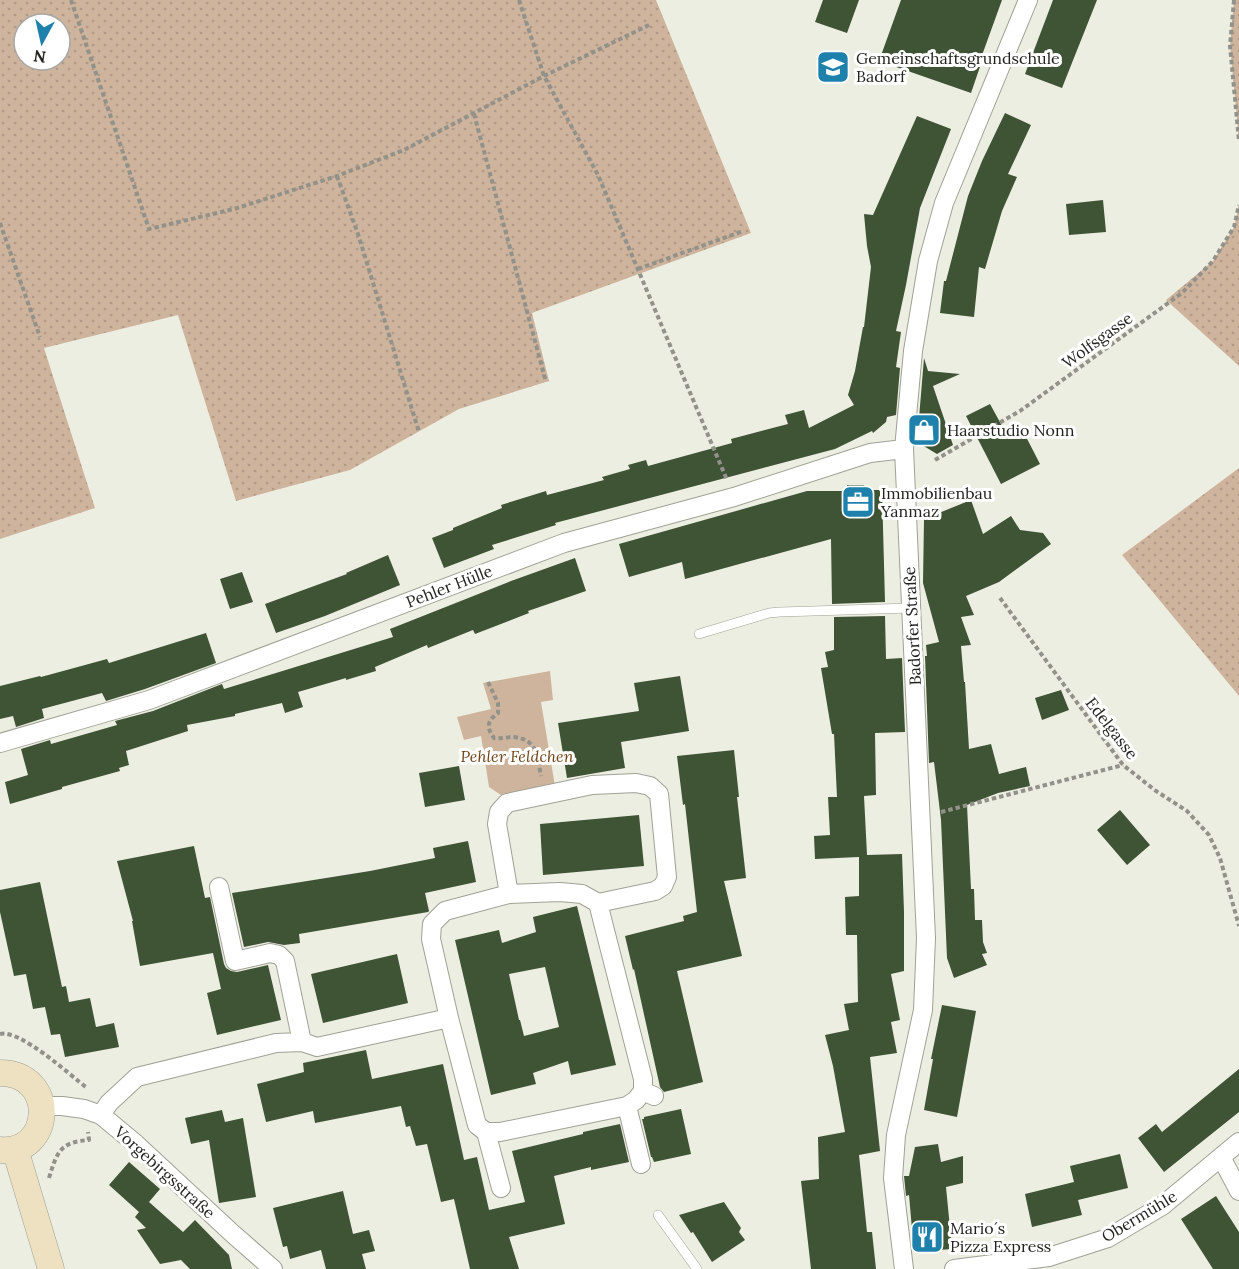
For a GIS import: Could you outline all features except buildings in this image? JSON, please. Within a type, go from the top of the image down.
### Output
[{"type":"main road","points":[[0,1073],[13,1074],[24,1079],[39,1095],[42,1106],[39,1128],[33,1137],[25,1144],[7,1149],[27,1187],[51,1269]]},
{"type":"street","name":"Badorfer Straße","points":[[904,1269],[893,1178],[896,1135],[923,1010],[926,938],[904,449],[913,351],[928,261],[944,203],[1028,0]]},
{"type":"street","name":"Pehler Hülle","points":[[0,743],[149,700],[564,543],[734,497],[870,453],[904,449]]},
{"type":"street","points":[[501,1188],[486,1132],[477,1125],[449,1018],[431,939],[432,924],[445,911],[509,894],[560,892],[582,894],[598,903],[655,891],[663,886],[667,877],[659,794],[650,786],[636,783],[592,785],[507,803],[499,812],[497,824],[509,894]]},
{"type":"street","points":[[219,887],[235,961],[270,953],[279,955],[285,961],[302,1042]]},
{"type":"street","points":[[486,1132],[500,1132],[627,1106],[648,1094],[598,903]]},
{"type":"street","points":[[42,1106],[98,1109],[137,1077],[276,1043],[302,1042],[317,1047],[449,1018]]},
{"type":"street","points":[[627,1106],[641,1164]]},
{"type":"street","name":"Vorgebirgsstraße","points":[[98,1109],[273,1269]]},
{"type":"street","name":"Obermühle","points":[[954,1269],[1049,1257],[1108,1238],[1162,1206],[1239,1142]]},
{"type":"street","points":[[1221,1157],[1239,1191]]},
{"type":"lane","points":[[699,634],[770,613],[911,608]]},
{"type":"lane","points":[[658,1215],[697,1269]]},
{"type":"path","points":[[71,0],[149,229],[234,209],[337,176],[404,150],[544,76],[649,25]]},
{"type":"path","points":[[519,0],[544,76],[598,175],[734,497]]},
{"type":"path","points":[[1234,0],[1230,46],[1239,141]]},
{"type":"path","points":[[474,114],[546,382]]},
{"type":"path","points":[[337,176],[358,234],[418,432]]},
{"type":"path","name":"Wolfsgasse","points":[[935,460],[1020,411],[1182,293],[1213,261],[1234,227],[1239,205]]},
{"type":"path","points":[[0,223],[40,337]]},
{"type":"path","points":[[638,269],[743,231]]},
{"type":"path","name":"Edelgasse","points":[[1000,598],[1123,765],[1156,791],[1187,811],[1209,835],[1220,858],[1239,926]]},
{"type":"path","points":[[488,682],[498,703],[498,713],[488,724],[489,732],[494,738],[512,737],[528,741],[536,749],[545,795]]},
{"type":"path","points":[[921,817],[1123,765]]},
{"type":"path","points":[[0,1034],[6,1033],[36,1048],[83,1085],[98,1109],[90,1140],[77,1141],[64,1146],[55,1159],[48,1179],[27,1187]]},
{"type":"path","points":[[83,1085],[98,1109]]},
{"type":"green space","points":[[0,0],[656,0],[751,233],[532,313],[549,381],[459,409],[350,470],[236,501],[178,315],[44,348],[95,508],[0,539]]},
{"type":"green space","points":[[1234,0],[1239,0],[1239,141],[1230,46]]},
{"type":"green space","points":[[1239,205],[1239,366],[1166,300],[1213,261],[1234,227]]},
{"type":"green space","points":[[1239,468],[1239,696],[1122,555]]},
{"type":"green space","name":"Pehler Feldchen","points":[[550,671],[553,700],[541,702],[555,786],[501,795],[489,787],[481,736],[464,740],[457,717],[491,709],[483,683]]},
{"type":"place","name":"Gemeinschaftsgrundschule Badorf","points":[[833,67]]},
{"type":"place","name":"Haarstudio Nonn","points":[[924,430]]},
{"type":"place","name":"Immobilienbau Yanmaz","points":[[858,502]]},
{"type":"place","name":"Mario´s Pizza Express","points":[[927,1237]]}]
